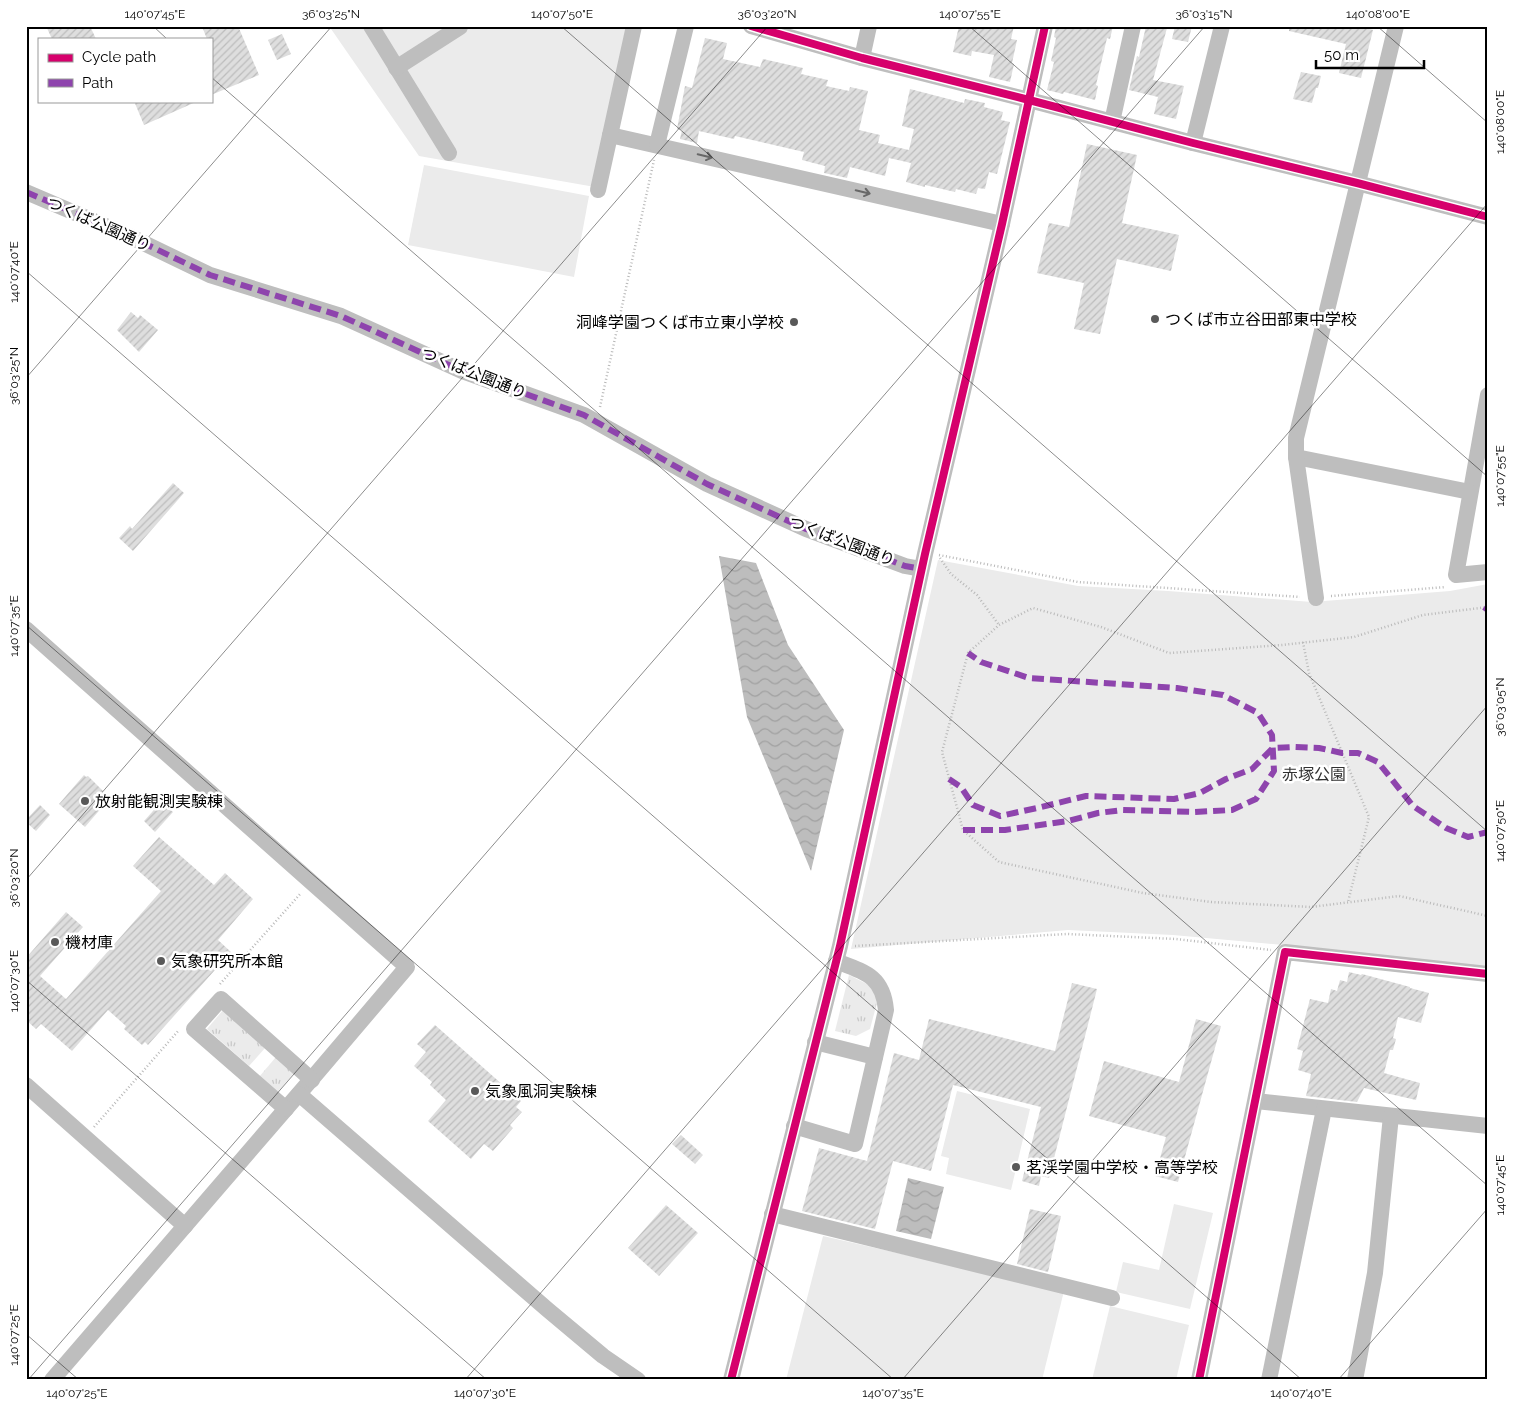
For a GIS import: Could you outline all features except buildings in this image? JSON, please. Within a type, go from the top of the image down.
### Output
[{"type":"street","points":[[371,26],[449,153]]},
{"type":"street","points":[[396,68],[460,28],[459,26]]},
{"type":"street","points":[[598,190],[634,26]]},
{"type":"street","points":[[657,145],[686,26]]},
{"type":"street","points":[[751,26],[862,58],[1193,143],[1357,182],[1488,217]]},
{"type":"street","points":[[862,58],[869,26]]},
{"type":"street","points":[[730,1380],[836,961],[925,554],[1046,26]]},
{"type":"street","points":[[1112,122],[1133,26]]},
{"type":"street","points":[[1193,143],[1222,26]]},
{"type":"street","points":[[1316,598],[1296,457],[1296,438],[1396,26]]},
{"type":"street","points":[[610,135],[1002,224]]},
{"type":"street","name":"つくば公園通り","points":[[26,192],[129,236],[210,275],[341,316],[462,371],[584,415],[707,484],[806,529],[905,566],[916,568]]},
{"type":"street","points":[[1488,396],[1456,575],[1488,572]]},
{"type":"street","points":[[1296,457],[1470,492]]},
{"type":"street","points":[[26,629],[407,967],[312,1080],[52,1380]]},
{"type":"street","points":[[1199,1380],[1285,952],[1488,974]]},
{"type":"street","points":[[794,1126],[855,1144],[886,1010],[885,996],[877,982],[866,974],[836,961]]},
{"type":"street","points":[[286,1109],[194,1029],[221,999],[312,1080]]},
{"type":"street","points":[[815,1042],[875,1057]]},
{"type":"street","points":[[26,1085],[185,1226]]},
{"type":"street","points":[[299,1094],[548,1310],[603,1356],[638,1380]]},
{"type":"street","points":[[1256,1101],[1488,1126]]},
{"type":"street","points":[[1269,1380],[1324,1109]]},
{"type":"street","points":[[1355,1380],[1375,1273],[1391,1116]]},
{"type":"street","points":[[772,1214],[1112,1298]]},
{"type":"path","points":[[584,415],[599,412],[657,145]]},
{"type":"path","points":[[999,625],[977,595],[951,574],[937,555],[1078,582],[1316,598],[1446,587]]},
{"type":"path","points":[[1488,607],[1423,615],[1354,637],[1169,653],[1101,627],[1033,608],[999,625],[968,653],[942,752],[963,830],[999,862],[1143,893],[1211,902],[1311,907],[1399,896],[1488,916]]},
{"type":"path","points":[[1303,642],[1310,672],[1369,817],[1348,902]]},
{"type":"path","points":[[218,987],[310,882]]},
{"type":"path","points":[[848,946],[1067,934],[1176,939],[1285,952]]},
{"type":"path","points":[[85,1138],[179,1030]]},
{"type":"green space","points":[[329,26],[630,26],[595,187],[419,156]]},
{"type":"green space","points":[[424,165],[589,196],[574,277],[408,245]]},
{"type":"green space","name":"赤塚公園","points":[[938,560],[1078,586],[1312,602],[1450,591],[1488,584],[1488,968],[1283,945],[1173,935],[1068,930],[851,949]]},
{"type":"green space","points":[[849,975],[873,987],[878,999],[870,1029],[856,1036],[835,1031]]},
{"type":"green space","points":[[223,1010],[265,1048],[249,1066],[207,1029]]},
{"type":"green space","points":[[276,1057],[294,1073],[278,1092],[259,1077]]},
{"type":"green space","points":[[957,1091],[1030,1109],[1011,1190],[946,1174],[949,1158],[941,1156]]},
{"type":"green space","points":[[1174,1204],[1213,1213],[1190,1309],[1116,1292],[1123,1262],[1159,1270]]},
{"type":"green space","points":[[823,1236],[1064,1291],[1042,1380],[786,1380]]},
{"type":"green space","points":[[1110,1306],[1189,1325],[1176,1380],[1092,1380]]},
{"type":"water","points":[[719,556],[756,563],[788,645],[844,730],[811,871],[747,717]]},
{"type":"water","points":[[908,1178],[944,1187],[931,1239],[896,1231]]},
{"type":"marked path","points":[[26,192],[129,236],[210,275],[341,316],[462,371],[584,415],[707,484],[806,529],[905,566],[916,568]]},
{"type":"marked path","points":[[1484,607],[1488,610]]},
{"type":"marked path","points":[[963,830],[1005,830],[1068,821],[1098,813],[1123,810],[1195,812],[1232,810],[1256,799],[1274,771],[1272,735],[1258,713],[1223,695],[1177,688],[1029,678],[981,662],[968,653]]},
{"type":"marked path","points":[[949,779],[961,787],[973,805],[1000,816],[1086,796],[1174,799],[1200,793],[1226,779],[1252,769],[1273,748],[1319,748],[1342,753],[1358,753],[1378,762],[1413,806],[1446,828],[1468,837],[1488,832]]},
{"type":"cycle path","points":[[751,26],[862,58],[1488,217]]},
{"type":"cycle path","points":[[731,1380],[840,946],[925,554],[1002,224],[1045,26]]},
{"type":"cycle path","points":[[1199,1380],[1285,952],[1488,974]]},
{"type":"place","name":"つくば市立谷田部東中学校","points":[[1155,319]]},
{"type":"place","name":"洞峰学園つくば市立東小学校","points":[[794,322]]},
{"type":"place","name":"放射能観測実験棟","points":[[85,801]]},
{"type":"place","name":"機材庫","points":[[55,942]]},
{"type":"place","name":"気象研究所本館","points":[[161,961]]},
{"type":"place","name":"気象風洞実験棟","points":[[475,1091]]},
{"type":"place","name":"茗渓学園中学校・高等学校","points":[[1016,1167]]}]
